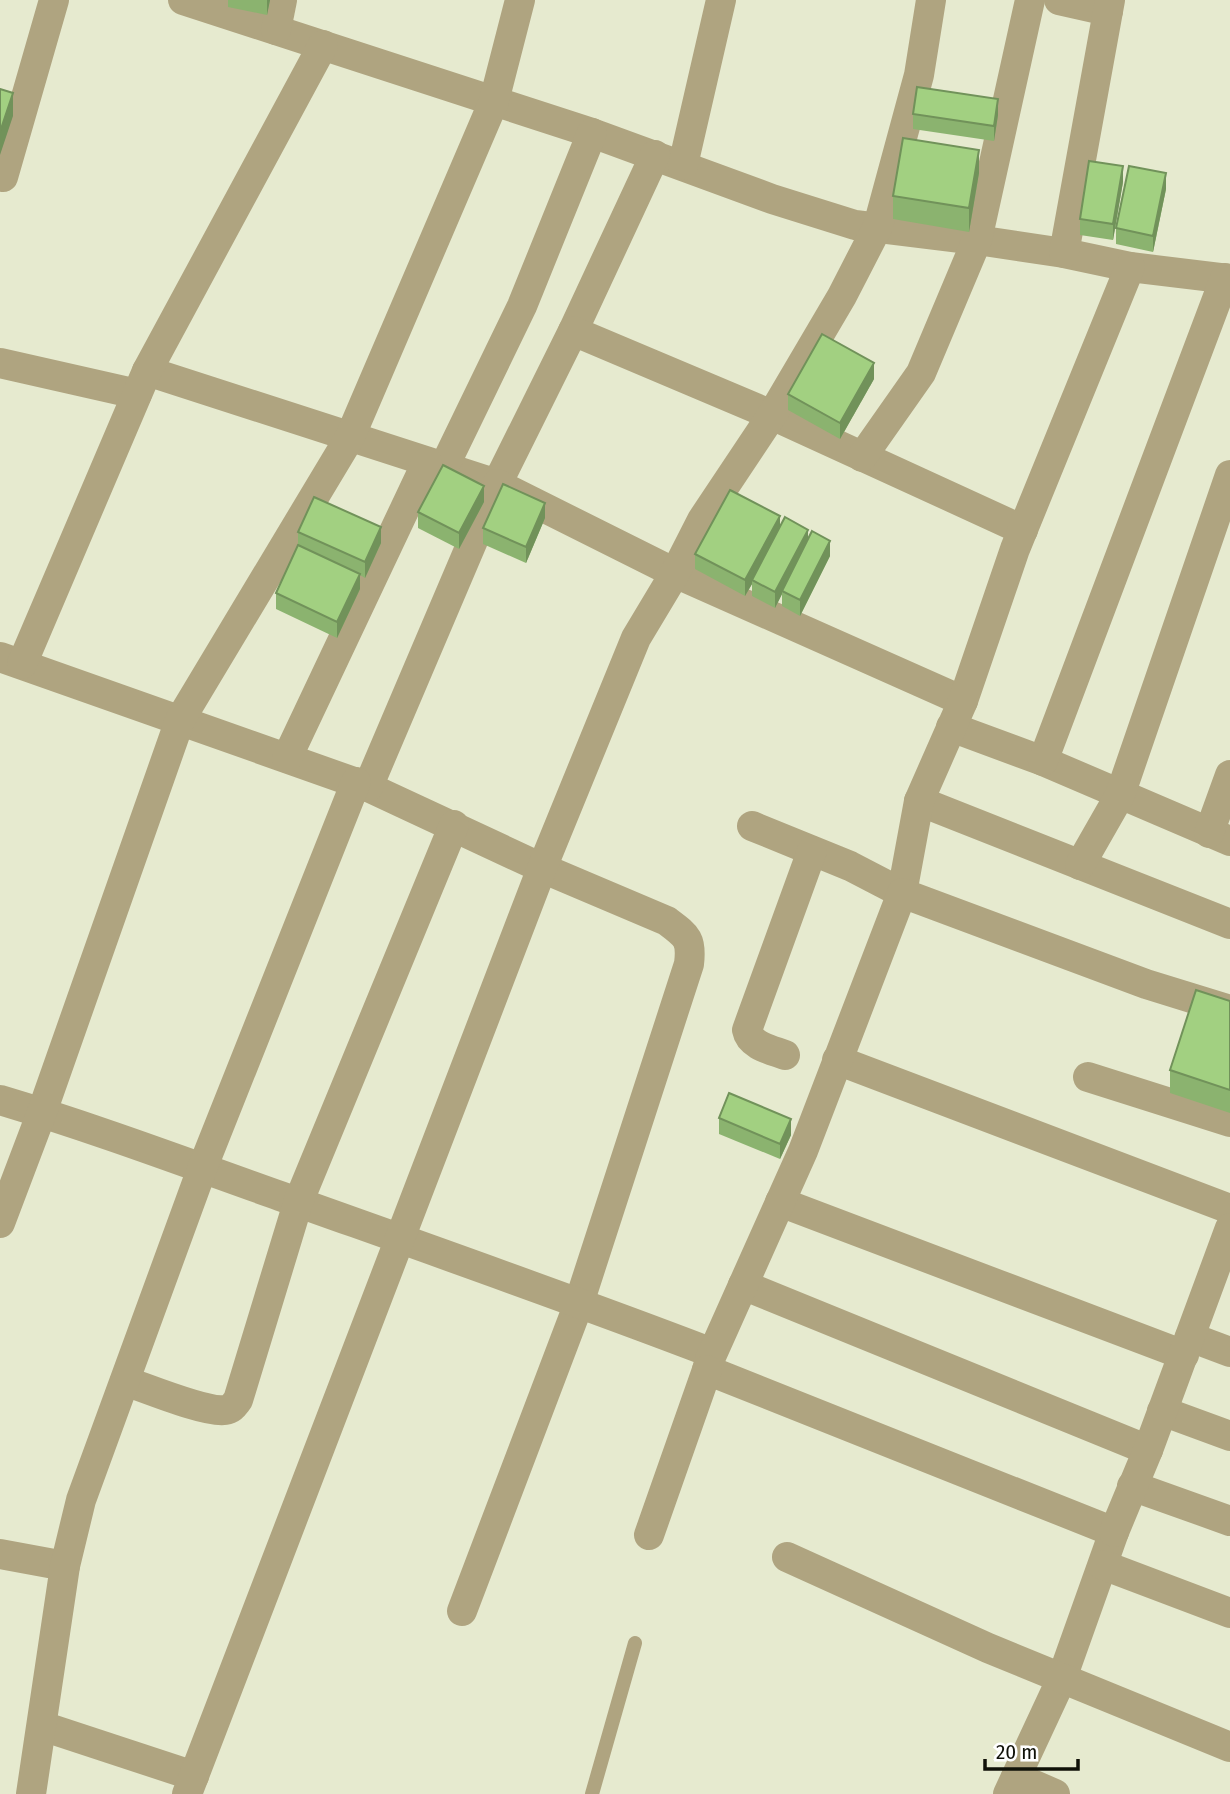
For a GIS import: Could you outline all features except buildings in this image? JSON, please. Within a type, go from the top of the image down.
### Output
[{"type":"street","points":[[1,180],[54,0]]},
{"type":"street","points":[[183,0],[592,133],[772,199],[855,225],[977,240],[1063,253],[1130,267],[1227,279],[1043,761]]},
{"type":"street","points":[[276,30],[282,0]]},
{"type":"street","points":[[0,1223],[42,1112],[180,720],[350,437],[494,101],[520,0]]},
{"type":"street","points":[[683,165],[721,0]]},
{"type":"street","points":[[42,1726],[190,1785],[542,868],[636,638],[675,573],[702,520],[772,415],[842,296],[878,226],[919,75],[931,0]]},
{"type":"street","points":[[862,457],[921,373],[977,240],[1030,0]]},
{"type":"street","points":[[1059,0],[1109,6],[1063,253]]},
{"type":"street","points":[[323,46],[142,383],[11,660],[362,785],[454,825],[542,868],[667,921],[684,933],[691,946],[688,964],[579,1303],[462,1611]]},
{"type":"street","points":[[287,758],[436,465],[522,306],[592,133]]},
{"type":"street","points":[[31,1794],[65,1566],[80,1500],[202,1169],[362,785],[497,484],[655,155]]},
{"type":"street","points":[[649,1535],[709,1365],[803,1151],[902,893],[919,801],[957,714],[1023,530],[1130,267]]},
{"type":"street","points":[[572,331],[772,415],[1023,530]]},
{"type":"street","points":[[0,363],[142,383],[350,437],[497,484],[957,714],[1043,761],[1219,837],[1230,775]]},
{"type":"street","points":[[1080,865],[1121,794],[1230,475]]},
{"type":"street","points":[[919,801],[1230,924]]},
{"type":"street","points":[[125,1381],[203,1407],[224,1411],[232,1408],[237,1400],[298,1203],[454,825]]},
{"type":"street","points":[[752,826],[850,866],[902,893],[1146,984],[1230,1010]]},
{"type":"street","points":[[785,1055],[752,1041],[747,1030],[812,851]]},
{"type":"street","points":[[837,1060],[1230,1209]]},
{"type":"street","points":[[1088,1077],[1230,1122]]},
{"type":"street","points":[[0,1100],[42,1112],[708,1351],[709,1365]]},
{"type":"street","points":[[780,1202],[1187,1346],[1230,1352]]},
{"type":"street","points":[[1055,1794],[1012,1786],[1062,1678],[1114,1532],[1187,1346],[1225,1260],[1230,1228]]},
{"type":"street","points":[[743,1285],[1148,1450]]},
{"type":"street","points":[[709,1365],[1114,1532]]},
{"type":"street","points":[[1162,1411],[1230,1436]]},
{"type":"street","points":[[1132,1486],[1230,1521]]},
{"type":"street","points":[[0,1553],[65,1566]]},
{"type":"street","points":[[787,1557],[988,1648],[1230,1747]]},
{"type":"street","points":[[1103,1565],[1230,1613]]},
{"type":"lane","points":[[592,1794],[635,1643]]}]
